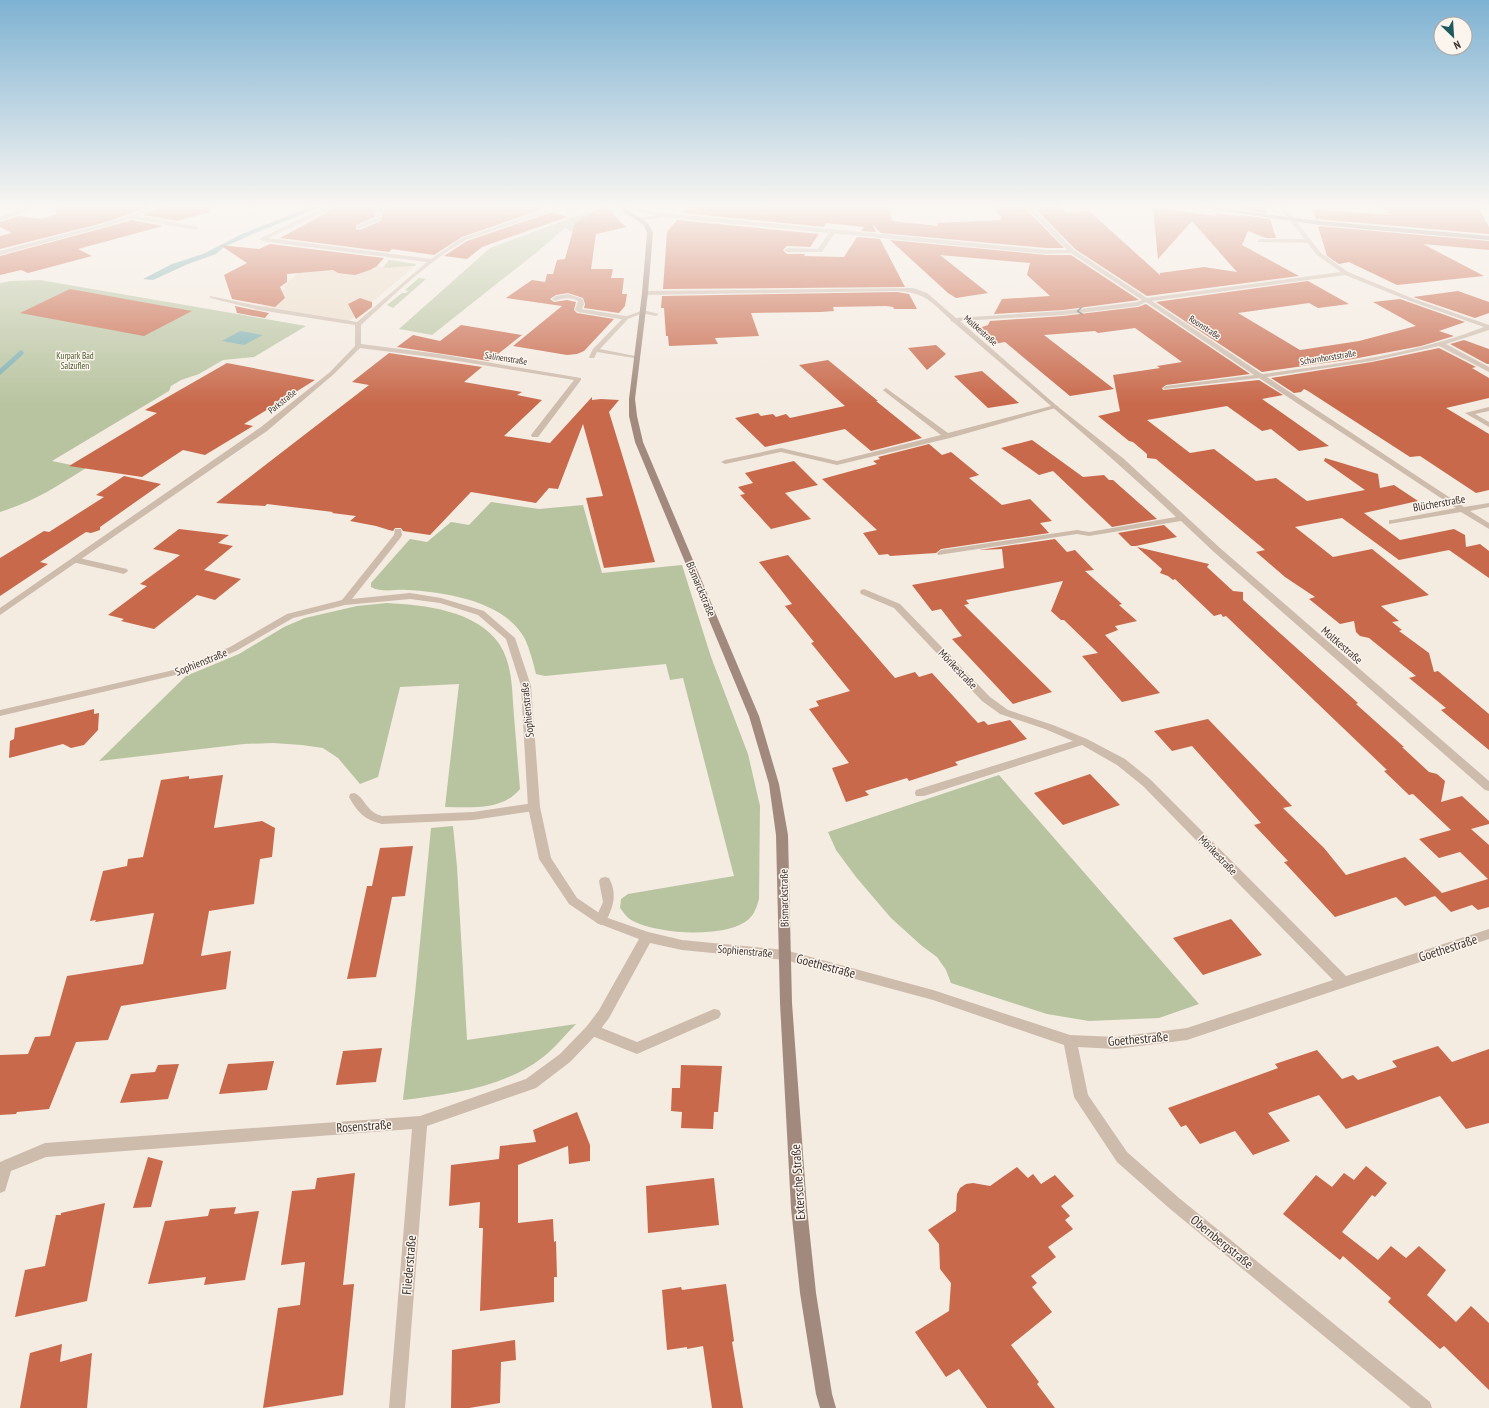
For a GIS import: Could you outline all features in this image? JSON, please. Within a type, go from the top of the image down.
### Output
[{"type":"main road","name":"Bismarckstraße","points":[[647,273],[638,358],[632,399],[633,416],[639,442],[754,716],[774,784],[782,835],[785,955]]},
{"type":"main road","name":"Extersche Straße","points":[[785,955],[786,1003],[799,1208],[808,1293],[824,1394],[828,1408]]},
{"type":"street","points":[[358,346],[358,324],[417,273]]},
{"type":"street","name":"Roonstraße","points":[[1105,273],[1489,527]]},
{"type":"street","points":[[953,320],[1063,313],[1138,304],[1146,300],[1346,273],[1405,297],[1489,327]]},
{"type":"street","name":"Moltkestraße","points":[[645,293],[897,289],[913,290],[925,294],[953,320],[1055,407],[1121,461],[1222,555],[1489,787]]},
{"type":"street","points":[[555,299],[567,296],[576,296],[582,300],[578,310],[626,318]]},
{"type":"street","points":[[212,298],[259,308],[358,324]]},
{"type":"street","points":[[592,357],[596,350],[626,318],[643,312],[656,314]]},
{"type":"street","name":"Scharnhorststraße","points":[[1166,388],[1262,376],[1378,357],[1440,344],[1489,327]]},
{"type":"street","points":[[1440,344],[1489,370]]},
{"type":"street","name":"Salinenstraße","points":[[358,346],[439,356],[579,379],[535,435]]},
{"type":"street","name":"Parkstraße","points":[[0,612],[264,429],[332,373],[358,346]]},
{"type":"street","points":[[596,350],[638,358]]},
{"type":"street","points":[[886,390],[947,436]]},
{"type":"street","points":[[725,462],[781,450],[837,463],[947,436],[1055,407]]},
{"type":"street","points":[[1489,409],[1469,413],[1489,425]]},
{"type":"street","name":"Blücherstraße","points":[[1392,522],[1489,505]]},
{"type":"street","points":[[941,554],[1077,532],[1089,534],[1182,518]]},
{"type":"street","points":[[345,602],[398,535],[398,531]]},
{"type":"street","points":[[75,560],[124,571]]},
{"type":"street","name":"Mörikestraße","points":[[864,592],[897,606],[986,699],[1004,712],[1049,727],[1083,741],[1121,762],[1147,783],[1343,982]]},
{"type":"street","name":"Sophienstraße","points":[[0,713],[181,671],[233,649],[290,616],[345,602],[410,596],[441,601],[481,614],[510,638],[526,686],[534,807],[545,859],[573,901],[601,920],[647,937],[682,946],[785,955]]},
{"type":"street","points":[[920,793],[1083,741]]},
{"type":"street","points":[[354,798],[366,814],[372,818],[382,820],[472,816],[534,807]]},
{"type":"street","points":[[601,920],[610,902],[605,881]]},
{"type":"street","name":"Goethestraße","points":[[785,955],[933,995],[1070,1041],[1116,1042],[1187,1034],[1489,934]]},
{"type":"street","name":"Rosenstraße","points":[[0,1186],[5,1167],[46,1150],[420,1122],[531,1084],[565,1058],[592,1030],[604,1014],[647,937]]},
{"type":"street","points":[[592,1030],[637,1048],[714,1014]]},
{"type":"street","name":"Obernbergstraße","points":[[1070,1041],[1081,1097],[1122,1158],[1174,1203],[1424,1408]]},
{"type":"street","name":"Fliederstraße","points":[[397,1408],[420,1122]]},
{"type":"green space","points":[[462,273],[511,273],[432,335],[399,329]]},
{"type":"green space","points":[[419,278],[426,279],[393,308],[387,305],[402,293],[406,293],[408,291],[405,290]]},
{"type":"green space","name":"Kurpark Bad Salzuflen","points":[[40,280],[306,326],[254,357],[223,360],[199,374],[181,380],[171,386],[169,391],[52,461],[86,468],[35,498],[0,512],[0,283]]},
{"type":"green space","points":[[491,502],[539,509],[583,505],[602,573],[682,565],[711,657],[748,754],[760,806],[759,899],[753,915],[745,922],[734,927],[706,932],[673,931],[658,929],[633,921],[627,917],[620,908],[621,899],[628,894],[734,876],[683,678],[670,680],[666,664],[545,676],[536,674],[525,639],[516,626],[489,607],[456,596],[439,593],[407,590],[380,590],[371,587],[371,583],[410,539],[427,542],[451,522],[469,525]]},
{"type":"green space","points":[[387,603],[417,605],[464,617],[478,624],[490,633],[500,645],[510,671],[512,689],[520,789],[513,796],[504,801],[486,806],[445,807],[459,684],[400,687],[378,777],[360,784],[338,758],[323,748],[302,745],[273,743],[244,744],[99,761],[186,676],[239,654],[284,627],[305,618],[357,606]]},
{"type":"green space","points":[[999,775],[1199,1004],[1159,1018],[1089,1021],[1047,1014],[951,983],[946,970],[937,957],[922,946],[891,918],[856,877],[836,850],[828,832]]},
{"type":"green space","points":[[453,826],[457,867],[467,1040],[576,1024],[548,1053],[533,1065],[516,1074],[479,1087],[441,1095],[403,1100],[431,828]]},
{"type":"shaded area","points":[[298,273],[407,273],[348,322],[259,308],[286,288],[283,287]]},
{"type":"water","points":[[155,273],[169,273],[153,280],[143,279]]},
{"type":"water","points":[[240,331],[263,335],[244,345],[222,341]]},
{"type":"building","points":[[0,273],[10,273],[0,275]]},
{"type":"building","points":[[228,273],[302,273],[287,274],[287,282],[280,287],[285,298],[275,307],[232,299],[224,275]]},
{"type":"building","points":[[338,273],[362,273],[355,275]]},
{"type":"building","points":[[553,273],[612,273],[611,278],[624,278],[622,294],[627,294],[625,306],[619,313],[584,308],[585,304],[583,298],[568,293],[556,295],[550,299],[554,302],[567,300],[576,302],[574,310],[577,313],[614,319],[584,351],[577,354],[567,355],[513,346],[562,306],[506,298],[532,280],[545,282],[547,274]]},
{"type":"building","points":[[664,273],[898,273],[905,287],[663,289]]},
{"type":"building","points":[[926,273],[962,273],[988,293],[956,298],[948,293]]},
{"type":"building","points":[[1028,273],[1098,273],[1139,300],[1063,310],[994,314],[1002,299],[1050,296],[1027,275]]},
{"type":"building","points":[[1111,273],[1157,273],[1160,275],[1160,273],[1162,273],[1293,273],[1299,276],[1147,296]]},
{"type":"building","points":[[1371,273],[1478,273],[1484,276],[1397,285]]},
{"type":"building","points":[[1308,281],[1349,304],[1318,308],[1309,303],[1238,313],[1300,350],[1359,341],[1416,326],[1373,302],[1400,299],[1465,322],[1439,331],[1454,336],[1421,346],[1353,359],[1262,372],[1156,302]]},
{"type":"building","points":[[70,289],[192,311],[144,336],[20,313]]},
{"type":"building","points":[[1458,291],[1489,302],[1489,313],[1475,318],[1413,297]]},
{"type":"building","points":[[897,292],[909,294],[917,309],[894,309],[893,307],[886,306],[833,307],[834,311],[751,313],[759,336],[715,338],[718,344],[669,346],[668,336],[666,336],[664,308],[661,308],[662,296]]},
{"type":"building","points":[[360,298],[372,302],[372,307],[356,319],[348,304]]},
{"type":"building","points":[[1146,304],[1250,374],[1166,385],[1162,388],[1163,390],[1259,380],[1283,395],[1262,399],[1329,446],[1299,451],[1271,429],[1262,431],[1227,406],[1147,420],[1190,453],[1214,449],[1256,481],[1276,478],[1307,501],[1365,490],[1324,461],[1325,458],[1378,474],[1380,488],[1394,485],[1418,501],[1364,513],[1400,540],[1454,529],[1465,535],[1466,547],[1480,544],[1489,551],[1489,578],[1449,550],[1399,560],[1342,518],[1295,527],[1333,557],[1372,549],[1429,595],[1381,606],[1399,621],[1392,622],[1402,630],[1399,631],[1429,653],[1434,672],[1438,671],[1489,714],[1489,750],[1441,710],[1446,708],[1409,678],[1416,676],[1369,638],[1360,636],[1356,632],[1354,621],[1340,624],[1309,599],[1315,597],[1285,577],[1256,552],[1265,550],[1156,459],[1147,458],[1147,454],[1133,442],[1129,441],[1098,416],[1120,411],[1113,375],[1160,368],[1157,366],[1182,362],[1135,328],[1098,333],[1095,331],[1044,335],[1114,389],[1070,396],[1005,342],[994,344],[976,329],[988,325],[990,321],[1063,316],[1138,307]]},
{"type":"building","points":[[235,306],[269,313],[265,318],[237,313]]},
{"type":"building","points":[[461,325],[522,335],[489,361],[397,347],[413,335],[440,341]]},
{"type":"building","points":[[1464,340],[1489,349],[1489,364],[1450,344]]},
{"type":"building","points":[[936,345],[946,354],[927,370],[908,348]]},
{"type":"building","points":[[1439,348],[1476,367],[1472,368],[1489,378],[1489,398],[1446,408],[1489,434],[1489,490],[1476,493],[1420,456],[1410,457],[1308,391],[1304,389],[1301,392],[1294,393],[1271,378],[1372,362]]},
{"type":"building","points":[[389,353],[482,367],[464,382],[522,392],[517,395],[542,400],[504,436],[550,443],[592,397],[592,400],[619,400],[609,412],[655,562],[604,568],[586,498],[603,496],[583,424],[558,489],[549,488],[536,503],[471,492],[430,535],[403,531],[401,528],[395,528],[393,531],[350,521],[356,516],[332,513],[333,512],[267,504],[265,506],[216,503],[369,385],[352,382]]},
{"type":"building","points":[[828,360],[922,438],[871,451],[845,429],[765,447],[735,418],[758,413],[761,416],[773,414],[776,417],[786,414],[790,418],[845,406],[799,365]]},
{"type":"building","points":[[227,363],[315,380],[244,424],[253,426],[205,455],[183,450],[142,477],[69,466],[157,413],[145,410]]},
{"type":"building","points":[[982,371],[1019,403],[988,408],[954,376]]},
{"type":"building","points":[[1032,440],[1083,477],[1104,475],[1109,480],[1113,480],[1157,519],[1112,527],[1053,471],[1039,475],[1001,448]]},
{"type":"building","points":[[929,444],[942,455],[951,452],[979,475],[969,478],[1002,505],[1030,499],[1052,521],[1040,523],[1049,533],[941,549],[936,553],[890,556],[888,554],[879,555],[863,533],[877,530],[822,479],[877,464],[873,461],[880,459],[878,457]]},
{"type":"building","points":[[794,461],[818,485],[785,493],[811,519],[771,529],[740,495],[745,494],[738,487],[753,483],[745,473]]},
{"type":"building","points":[[124,476],[161,484],[100,527],[100,530],[91,533],[86,532],[40,562],[48,564],[0,596],[0,558],[44,531],[49,532],[104,497],[96,495]]},
{"type":"building","points":[[1164,525],[1177,537],[1131,546],[1118,533]]},
{"type":"building","points":[[179,529],[229,535],[218,543],[233,546],[204,570],[241,579],[215,600],[197,595],[154,629],[121,621],[124,619],[108,615],[147,586],[140,584],[180,555],[153,549]]},
{"type":"building","points":[[1055,539],[1067,552],[1075,550],[1094,570],[1085,571],[1122,604],[1119,605],[1137,621],[1115,626],[1118,630],[1105,635],[1160,693],[1122,702],[1082,656],[1098,653],[1064,620],[1061,620],[1051,611],[1063,581],[966,600],[969,604],[964,605],[1052,692],[1013,704],[952,639],[962,636],[941,609],[932,611],[912,585],[1004,568],[1002,549],[979,550]]},
{"type":"building","points":[[1137,547],[1209,564],[1207,567],[1233,591],[1243,592],[1243,600],[1358,703],[1356,704],[1404,747],[1402,747],[1429,772],[1437,774],[1445,781],[1441,802],[1462,796],[1489,821],[1489,824],[1471,829],[1489,845],[1489,907],[1478,910],[1472,905],[1451,912],[1435,896],[1405,906],[1396,897],[1335,917],[1284,862],[1288,861],[1254,825],[1261,823],[1192,746],[1172,751],[1154,731],[1208,719],[1292,806],[1283,808],[1324,848],[1346,875],[1405,857],[1442,893],[1488,879],[1460,852],[1439,858],[1419,839],[1451,830],[1413,794],[1409,795],[1384,771],[1387,770],[1226,616],[1223,617],[1221,614],[1214,616],[1175,579],[1173,580],[1160,573],[1162,569]]},
{"type":"building","points":[[788,555],[895,678],[915,672],[919,677],[932,673],[978,723],[984,721],[988,725],[1010,720],[1027,739],[955,762],[958,765],[909,781],[907,778],[865,791],[869,795],[846,802],[832,768],[849,763],[809,709],[819,706],[816,701],[850,691],[811,643],[814,642],[785,606],[792,604],[759,562]]},
{"type":"building","points":[[94,709],[94,714],[99,713],[98,730],[84,745],[71,748],[63,744],[9,758],[10,741],[14,739],[15,728]]},
{"type":"building","points":[[1090,774],[1120,805],[1063,825],[1034,793]]},
{"type":"building","points":[[223,775],[214,828],[262,821],[275,828],[272,857],[260,859],[254,904],[209,911],[201,956],[231,951],[226,989],[121,1006],[108,1040],[76,1042],[49,1109],[0,1115],[0,1055],[28,1054],[35,1037],[50,1036],[67,976],[143,964],[154,913],[95,922],[96,920],[90,921],[103,871],[127,866],[128,859],[143,857],[161,780],[189,776],[189,779]]},
{"type":"building","points":[[413,846],[405,896],[392,897],[376,977],[347,979],[367,886],[372,886],[380,848]]},
{"type":"building","points":[[1231,919],[1262,955],[1203,975],[1173,938]]},
{"type":"building","points":[[1438,1046],[1452,1062],[1489,1049],[1489,1123],[1466,1129],[1440,1096],[1346,1129],[1319,1095],[1268,1113],[1290,1141],[1253,1155],[1235,1131],[1200,1144],[1186,1125],[1181,1127],[1168,1108],[1278,1068],[1275,1064],[1317,1050],[1342,1079],[1353,1075],[1358,1080],[1397,1067],[1392,1061]]},
{"type":"building","points":[[382,1048],[376,1082],[336,1085],[343,1051]]},
{"type":"building","points":[[274,1061],[267,1090],[219,1094],[228,1064]]},
{"type":"building","points":[[179,1064],[168,1099],[120,1103],[131,1074],[155,1072],[158,1065]]},
{"type":"building","points":[[681,1065],[722,1066],[718,1112],[714,1112],[713,1129],[681,1128],[682,1112],[671,1111],[672,1088],[680,1088]]},
{"type":"building","points":[[577,1112],[590,1145],[590,1161],[569,1164],[568,1146],[518,1165],[518,1223],[553,1219],[554,1242],[556,1241],[557,1277],[554,1277],[554,1302],[480,1311],[483,1228],[479,1228],[480,1202],[449,1206],[451,1165],[499,1159],[500,1146],[536,1142],[533,1130]]},
{"type":"building","points":[[148,1157],[163,1161],[151,1207],[133,1208]]},
{"type":"building","points":[[1366,1166],[1387,1183],[1375,1197],[1372,1195],[1342,1232],[1378,1260],[1391,1246],[1406,1258],[1419,1246],[1446,1270],[1427,1295],[1456,1322],[1471,1306],[1489,1323],[1489,1390],[1444,1346],[1440,1349],[1388,1302],[1391,1298],[1343,1256],[1340,1260],[1283,1214],[1316,1175],[1332,1187],[1344,1173],[1354,1180]]},
{"type":"building","points":[[1017,1167],[1028,1178],[1033,1174],[1041,1184],[1055,1175],[1074,1196],[1061,1206],[1070,1216],[1065,1220],[1073,1229],[1048,1247],[1056,1257],[1031,1276],[1037,1283],[1032,1287],[1052,1312],[1011,1345],[1039,1382],[1037,1384],[1055,1408],[987,1408],[959,1369],[946,1377],[915,1332],[949,1311],[951,1283],[940,1269],[939,1244],[928,1230],[956,1211],[957,1194],[960,1188],[966,1184],[973,1183],[990,1186]]},
{"type":"building","points":[[355,1173],[343,1285],[354,1284],[343,1395],[263,1408],[278,1308],[300,1305],[305,1262],[281,1265],[292,1191],[315,1189],[317,1178]]},
{"type":"building","points":[[714,1178],[719,1225],[648,1233],[646,1186]]},
{"type":"building","points":[[105,1203],[87,1301],[15,1317],[25,1270],[45,1266],[56,1215]]},
{"type":"building","points":[[236,1207],[234,1214],[259,1211],[245,1280],[204,1285],[206,1277],[148,1284],[165,1221],[208,1216],[210,1209]]},
{"type":"building","points":[[726,1284],[734,1341],[732,1342],[743,1408],[712,1408],[703,1346],[687,1349],[687,1347],[667,1350],[662,1290],[681,1287],[682,1290]]},
{"type":"building","points":[[515,1340],[516,1360],[501,1362],[500,1403],[469,1408],[451,1408],[452,1350]]},
{"type":"building","points":[[62,1344],[60,1362],[92,1353],[87,1408],[20,1408],[30,1353]]},
{"type":"waterway","points":[[0,372],[21,353]]}]
